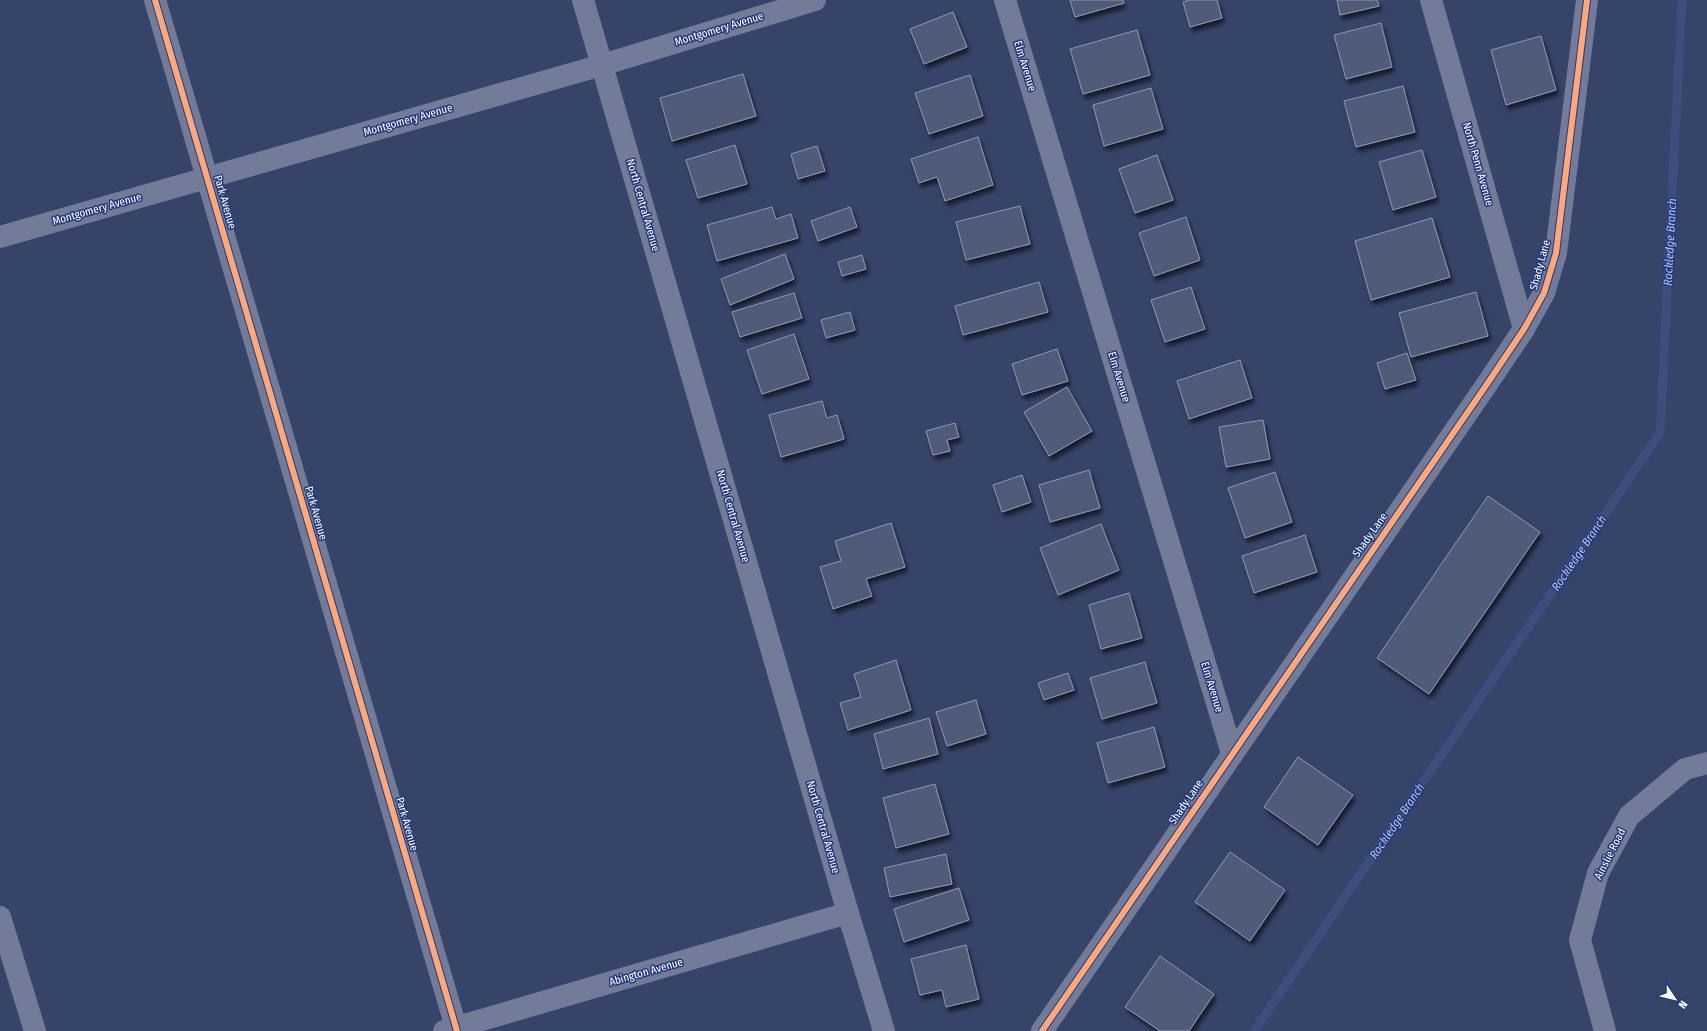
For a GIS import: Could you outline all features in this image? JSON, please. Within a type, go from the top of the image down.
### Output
[{"type":"street","name":"Park Avenue","points":[[155,0],[208,177],[452,1030]]},
{"type":"street","name":"North Central Avenue","points":[[583,0],[848,913],[884,1031]]},
{"type":"street","name":"Montgomery Avenue","points":[[0,237],[602,64],[815,0]]},
{"type":"street","name":"Elm Avenue","points":[[1006,0],[1232,753]]},
{"type":"street","name":"North Penn Avenue","points":[[1431,0],[1524,329]]},
{"type":"street","name":"Shady Lane","points":[[1042,1031],[1524,329],[1544,293],[1556,253],[1587,0]]},
{"type":"street","name":"Ainslie Road","points":[[1605,1031],[1580,940],[1598,873],[1629,816],[1686,769],[1707,763]]},
{"type":"street","name":"Abington Avenue","points":[[452,1030],[848,913]]},
{"type":"street","points":[[0,917],[35,1031]]},
{"type":"building","points":[[1070,0],[1123,0],[1124,3],[1075,17]]},
{"type":"building","points":[[1189,0],[1217,0],[1222,18],[1190,27],[1183,2]]},
{"type":"building","points":[[1337,0],[1377,0],[1379,6],[1340,15]]},
{"type":"building","points":[[953,12],[967,47],[924,64],[910,29]]},
{"type":"building","points":[[1381,23],[1392,67],[1346,79],[1334,35]]},
{"type":"building","points":[[1137,30],[1150,75],[1083,94],[1070,49]]},
{"type":"building","points":[[1541,36],[1556,90],[1506,105],[1491,50]]},
{"type":"building","points":[[743,74],[756,116],[672,141],[660,98]]},
{"type":"building","points":[[970,75],[983,116],[929,134],[915,93]]},
{"type":"building","points":[[1403,86],[1415,132],[1356,147],[1344,101]]},
{"type":"building","points":[[1151,88],[1163,129],[1104,146],[1093,105]]},
{"type":"building","points":[[978,137],[993,185],[945,201],[937,177],[919,183],[911,159]]},
{"type":"building","points":[[735,145],[747,184],[698,198],[686,160]]},
{"type":"building","points":[[817,146],[825,171],[798,179],[791,154]]},
{"type":"building","points":[[1422,150],[1436,197],[1393,210],[1379,162]]},
{"type":"building","points":[[1157,155],[1173,200],[1135,213],[1119,169]]},
{"type":"building","points":[[1020,206],[1030,244],[966,260],[956,222]]},
{"type":"building","points":[[772,207],[776,219],[791,214],[798,238],[717,261],[707,225]]},
{"type":"building","points":[[850,207],[857,227],[818,241],[811,221]]},
{"type":"building","points":[[1186,217],[1200,260],[1154,276],[1139,233]]},
{"type":"building","points":[[1432,218],[1450,277],[1371,300],[1355,241]]},
{"type":"building","points":[[785,254],[794,279],[730,305],[721,279]]},
{"type":"building","points":[[862,255],[866,269],[842,276],[838,262]]},
{"type":"building","points":[[1039,282],[1048,312],[963,335],[955,306]]},
{"type":"building","points":[[1191,287],[1205,329],[1165,342],[1151,300]]},
{"type":"building","points":[[1476,292],[1488,336],[1411,357],[1399,313]]},
{"type":"building","points":[[794,293],[802,318],[740,337],[732,312]]},
{"type":"building","points":[[850,312],[855,330],[826,338],[821,320]]},
{"type":"building","points":[[794,334],[809,379],[762,394],[747,350]]},
{"type":"building","points":[[1057,349],[1068,381],[1022,395],[1012,364]]},
{"type":"building","points":[[1407,353],[1416,380],[1385,389],[1377,363]]},
{"type":"building","points":[[1240,360],[1252,398],[1189,419],[1177,381]]},
{"type":"building","points":[[1067,387],[1092,431],[1049,456],[1024,412]]},
{"type":"building","points":[[822,401],[827,418],[837,415],[844,439],[781,457],[769,415]]},
{"type":"building","points":[[1263,420],[1270,459],[1226,467],[1219,427]]},
{"type":"building","points":[[955,423],[959,437],[947,440],[950,451],[933,455],[926,431]]},
{"type":"building","points":[[1089,470],[1100,508],[1050,522],[1039,485]]},
{"type":"building","points":[[1275,472],[1292,522],[1245,538],[1228,488]]},
{"type":"building","points":[[1022,475],[1031,502],[1002,512],[993,485]]},
{"type":"building","points":[[1488,496],[1540,532],[1429,694],[1377,658]]},
{"type":"building","points":[[891,523],[905,567],[866,579],[872,596],[833,609],[820,567],[841,561],[835,541]]},
{"type":"building","points":[[1101,524],[1119,570],[1058,595],[1040,548]]},
{"type":"building","points":[[1305,535],[1317,572],[1254,593],[1242,556]]},
{"type":"building","points":[[1129,593],[1142,638],[1101,649],[1089,605]]},
{"type":"building","points":[[896,660],[911,710],[848,730],[840,703],[861,697],[854,674]]},
{"type":"building","points":[[1145,662],[1157,703],[1102,719],[1090,678]]},
{"type":"building","points":[[1068,673],[1074,690],[1044,700],[1038,683]]},
{"type":"building","points":[[976,700],[986,734],[947,746],[936,712]]},
{"type":"building","points":[[929,718],[938,754],[883,769],[874,734]]},
{"type":"building","points":[[1154,727],[1165,767],[1108,783],[1097,743]]},
{"type":"building","points":[[1298,757],[1353,795],[1318,845],[1264,807]]},
{"type":"building","points":[[935,784],[949,834],[896,848],[883,798]]},
{"type":"building","points":[[1230,852],[1285,890],[1250,941],[1195,902]]},
{"type":"building","points":[[946,854],[952,884],[890,897],[884,868]]},
{"type":"building","points":[[959,888],[969,920],[904,942],[894,909]]},
{"type":"building","points":[[966,945],[979,999],[946,1007],[942,990],[920,995],[911,959]]},
{"type":"building","points":[[1160,956],[1214,994],[1189,1031],[1160,1031],[1125,1007]]},
{"type":"waterway","name":"Rockledge Branch","points":[[1254,1031],[1660,433],[1682,0]]},
{"type":"cycle path","points":[[155,0],[457,1031]]},
{"type":"cycle path","points":[[1042,1031],[1485,387],[1524,329],[1544,293],[1556,253],[1587,0]]}]
